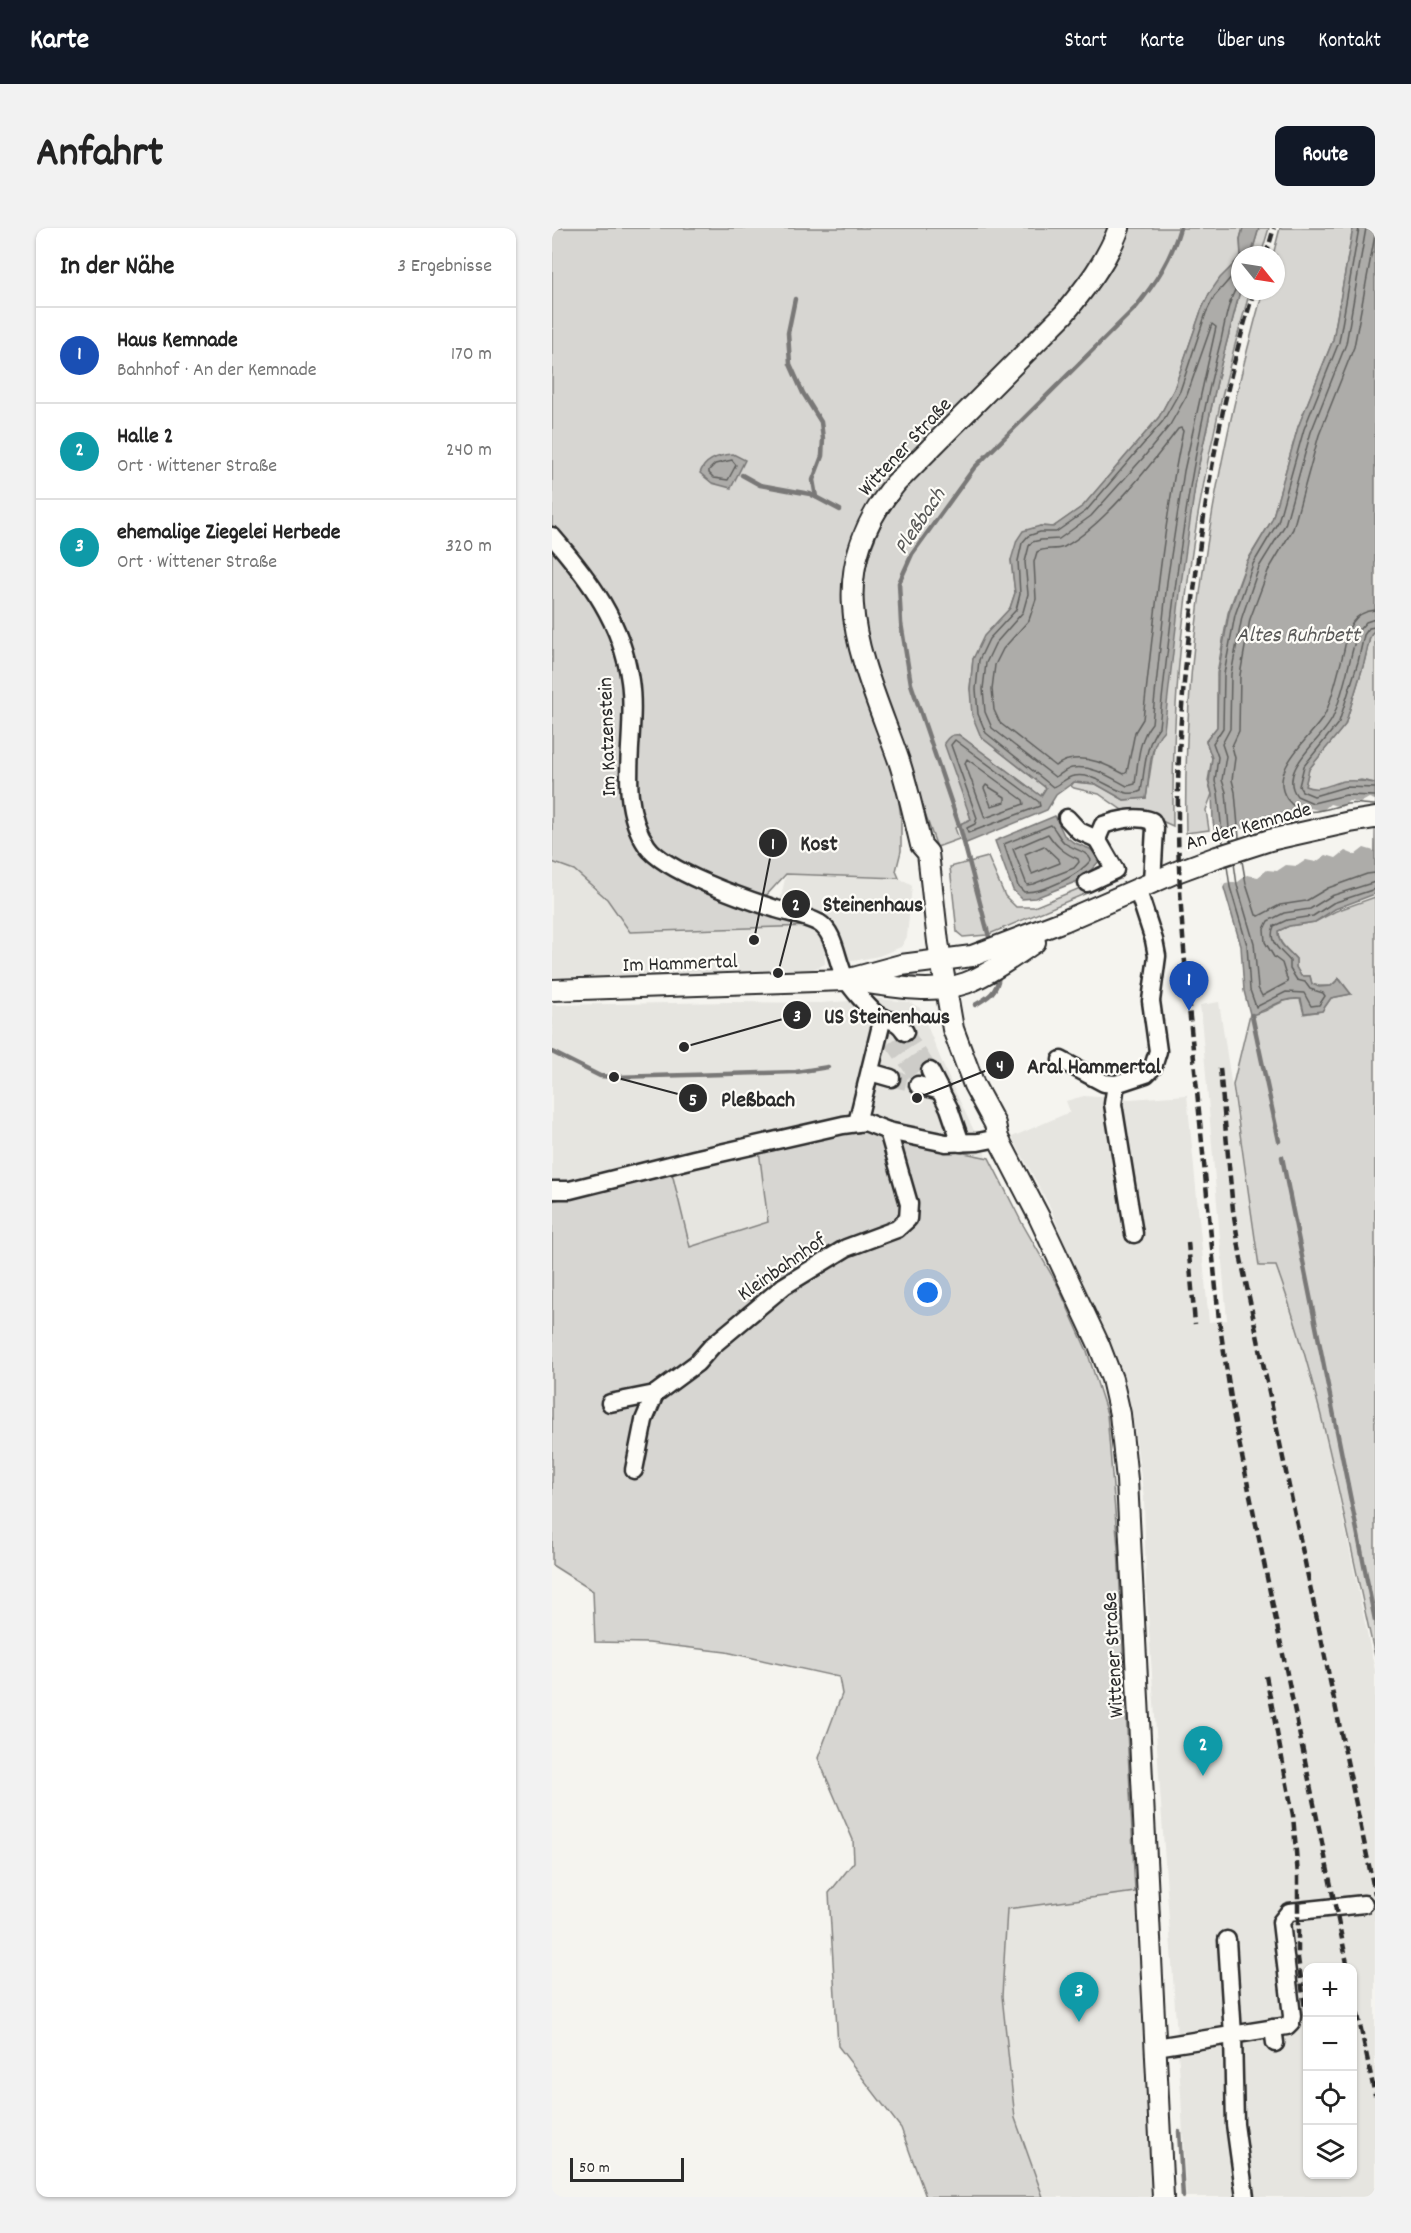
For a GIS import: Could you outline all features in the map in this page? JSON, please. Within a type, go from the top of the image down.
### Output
[{"type":"main road","name":"Wittener Straße","points":[[1119,228],[1103,262],[1088,286],[1064,314],[887,494],[873,512],[857,553],[852,579],[854,627],[867,674],[900,765],[921,845],[928,853],[935,960],[940,988],[953,1029],[975,1085],[995,1124],[998,1138],[1039,1217],[1099,1345],[1112,1379],[1120,1414],[1129,1504],[1163,2197]]},
{"type":"main road","name":"An der Kemnade","points":[[935,960],[988,952],[1144,885],[1217,857],[1270,840],[1375,818]]},
{"type":"main road","name":"An der Kemnade","points":[[940,988],[967,982],[1028,946],[1064,921]]},
{"type":"main road","name":"Im Hammertal","points":[[846,980],[901,964],[935,960]]},
{"type":"main road","name":"Im Hammertal","points":[[552,990],[846,980],[888,986],[940,988]]},
{"type":"street","name":"Im Katzenstein","points":[[552,536],[603,601],[618,632],[630,681],[633,726],[630,799],[633,815],[647,847],[687,875],[770,907],[816,921],[824,927],[846,980],[880,1019],[899,1023],[898,1036]]},
{"type":"street","points":[[1066,818],[1079,831],[1097,839],[1114,870],[1087,883]]},
{"type":"street","points":[[1061,1060],[1104,1083],[1116,1084],[1146,1074],[1153,1067],[1158,1051],[1151,1000],[1157,956],[1144,885],[1155,828],[1152,821],[1144,818],[1118,820],[1103,825],[1097,839]]},
{"type":"street","points":[[857,1123],[880,1019]]},
{"type":"street","points":[[870,1072],[891,1078]]},
{"type":"street","points":[[926,1082],[961,1143]]},
{"type":"street","points":[[1116,1084],[1113,1104],[1134,1234]]},
{"type":"street","points":[[552,1190],[570,1190],[694,1158],[857,1123],[866,1122],[888,1131],[946,1143],[978,1142],[998,1138]]},
{"type":"street","name":"Kleinbahnhof","points":[[610,1403],[655,1394],[697,1363],[712,1346],[784,1286],[846,1248],[897,1229],[908,1219],[909,1204],[888,1131]]},
{"type":"street","points":[[634,1470],[644,1420],[655,1394]]},
{"type":"street","points":[[1156,2048],[1233,2035],[1274,2036],[1287,2026],[1292,2016],[1281,1922],[1289,1911],[1364,1904]]},
{"type":"street","points":[[1227,1940],[1233,2035],[1235,2124],[1245,2197]]},
{"type":"shaded area","points":[[552,228],[1113,228],[1068,296],[1008,361],[894,473],[849,559],[896,780],[901,818],[901,851],[896,871],[899,878],[786,874],[762,900],[810,926],[630,932],[607,899],[574,870],[552,862]]},
{"type":"shaded area","points":[[1130,228],[1243,228],[1240,246],[1231,246],[1231,267],[1209,294],[1174,389],[1159,417],[1083,506],[1053,527],[1040,526],[1011,560],[1015,593],[1010,608],[973,659],[970,689],[981,737],[1046,788],[1041,796],[959,735],[971,820],[955,828],[959,839],[937,847],[895,732],[862,623],[863,581],[870,552],[882,522],[904,489],[994,399],[1096,290],[1112,266]]},
{"type":"shaded area","points":[[1259,228],[1269,228],[1264,246],[1254,246]]},
{"type":"shaded area","points":[[1280,228],[1353,228],[1333,340],[1298,427],[1272,520],[1247,561],[1228,613],[1217,673],[1217,727],[1206,741],[1212,758],[1208,781],[1212,794],[1206,810],[1209,830],[1186,833],[1189,696],[1205,559],[1230,424],[1261,300],[1285,300],[1285,246],[1275,246]]},
{"type":"shaded area","points":[[1238,300],[1248,300],[1216,422],[1192,556],[1177,690],[1173,826],[1155,818],[1125,812],[1099,794],[1071,786],[1074,782],[1096,784],[1124,800],[1146,798],[1197,473]]},
{"type":"shaded area","points":[[1375,629],[1375,783],[1361,780],[1314,790],[1305,786],[1309,769],[1345,725],[1370,637]]},
{"type":"shaded area","points":[[988,857],[1005,896],[1016,907],[1034,907],[1117,873],[1120,879],[987,935],[963,937],[957,932],[950,867]]},
{"type":"shaded area","points":[[552,862],[574,870],[607,899],[631,932],[816,925],[824,941],[825,964],[807,972],[552,977]]},
{"type":"shaded area","points":[[786,874],[899,878],[912,886],[907,937],[901,947],[879,956],[847,962],[834,920],[780,902]]},
{"type":"shaded area","points":[[1375,897],[1375,1656],[1332,1459],[1307,1362],[1276,1266],[1259,1266],[1233,1085],[1250,1014],[1257,1014],[1292,999],[1300,999],[1304,1014],[1322,1011],[1331,998],[1351,994],[1339,978],[1331,986],[1319,986],[1312,984],[1310,976],[1301,976],[1296,967],[1296,959],[1282,943],[1278,931],[1289,926],[1315,922],[1336,911]]},
{"type":"shaded area","points":[[880,999],[909,1002],[920,1008],[946,1072],[986,1156],[875,1135],[859,1128],[759,1151],[768,1222],[690,1247],[672,1173],[552,1201],[552,1005],[821,1003]]},
{"type":"shaded area","points":[[1219,1002],[1259,1266],[1276,1266],[1297,1322],[1325,1432],[1375,1670],[1375,2197],[1186,2197],[1146,1587],[1144,1498],[1132,1413],[1122,1376],[1108,1340],[1076,1274],[1051,1209],[1012,1137],[1070,1112],[1066,1101],[1084,1096],[1130,1099],[1187,1095],[1209,1322],[1227,1320],[1200,1005]]},
{"type":"shaded area","points":[[859,1128],[875,1135],[989,1158],[1058,1286],[1087,1351],[1107,1414],[1118,1548],[1135,1892],[1007,1909],[1002,1996],[1015,2118],[1043,2197],[926,2197],[901,2128],[838,2046],[829,1893],[854,1862],[853,1840],[818,1758],[842,1694],[839,1677],[726,1652],[649,1643],[595,1642],[593,1591],[552,1565],[552,1201],[672,1173],[690,1247],[768,1222],[759,1150]]},
{"type":"shaded area","points":[[1135,1892],[1151,1987],[1161,2197],[1043,2197],[1016,2118],[1002,1996],[1007,1909]]},
{"type":"water","points":[[1243,228],[1259,228],[1254,246],[1240,246]]},
{"type":"water","name":"Altes Ruhrbett","points":[[1353,228],[1375,228],[1375,629],[1370,637],[1345,725],[1309,769],[1305,786],[1320,788],[1344,781],[1375,783],[1375,894],[1335,909],[1315,922],[1289,926],[1278,931],[1281,944],[1296,959],[1296,967],[1301,976],[1310,976],[1312,984],[1319,987],[1331,986],[1339,979],[1351,994],[1331,998],[1322,1011],[1304,1013],[1301,999],[1294,999],[1281,1002],[1252,1015],[1244,991],[1241,946],[1224,888],[1209,782],[1212,758],[1206,741],[1217,727],[1218,673],[1229,613],[1247,562],[1272,520],[1298,427],[1333,340]]},
{"type":"water","points":[[1231,267],[1231,300],[1238,300],[1197,473],[1164,730],[1152,753],[1146,798],[1124,800],[1096,784],[1074,782],[1056,795],[1047,810],[964,844],[960,827],[962,823],[971,819],[944,743],[950,736],[959,735],[1041,796],[1046,788],[981,737],[972,715],[970,689],[973,659],[984,636],[1010,608],[1015,593],[1011,560],[1017,540],[1023,531],[1040,526],[1053,527],[1083,506],[1159,417],[1174,389],[1201,311],[1220,278]]},
{"type":"water","points":[[733,454],[745,460],[731,488],[712,483],[700,473],[705,464],[713,459]]},
{"type":"water","points":[[1055,816],[1064,835],[1073,842],[1090,849],[1101,859],[1083,879],[1035,898],[1022,899],[1013,890],[995,841]]},
{"type":"pier","points":[[1369,798],[1375,800],[1374,851],[1364,848],[1355,855],[1345,851],[1336,858],[1326,855],[1316,862],[1306,860],[1297,866],[1286,865],[1277,871],[1267,870],[1258,877],[1247,875],[1238,882],[1225,884],[1223,888],[1213,832],[1223,836],[1233,828],[1244,829],[1252,823],[1264,824],[1272,817],[1283,819],[1291,812],[1302,815],[1310,808],[1322,811],[1330,804],[1341,807],[1349,801],[1360,803]]},
{"type":"waterway","name":"Pleßbach","points":[[989,937],[961,831],[911,684],[901,623],[899,583],[912,554],[974,468],[1136,307],[1162,270],[1180,228]]},
{"type":"waterway","points":[[795,299],[788,333],[790,364],[803,393],[821,422],[823,439],[822,456],[813,480],[816,497]]},
{"type":"waterway","points":[[742,475],[760,485],[810,494],[840,510]]},
{"type":"waterway","name":"Pleßbach","points":[[975,1005],[992,994],[999,976]]},
{"type":"waterway","points":[[1252,1015],[1279,1141]]},
{"type":"waterway","name":"Pleßbach","points":[[552,1052],[600,1076],[614,1077],[796,1072],[828,1067]]},
{"type":"waterway","points":[[1282,1157],[1375,1620]]},
{"type":"waterway","points":[[1179,2131],[1183,2197]]},
{"type":"tunnel","points":[[905,1032],[930,1071]]},
{"type":"tunnel","points":[[892,1041],[919,1078]]},
{"type":"tunnel","points":[[891,1078],[918,1085]]},
{"type":"railway","points":[[1269,246],[1274,228]]},
{"type":"railway","points":[[1251,300],[1223,408],[1202,528],[1192,608],[1184,685],[1178,790],[1181,912],[1219,1320],[1234,1418],[1347,1963]]},
{"type":"railway","points":[[1220,1068],[1233,1210],[1241,1259],[1375,1894]]},
{"type":"railway","points":[[1188,1242],[1195,1324]]},
{"type":"railway","points":[[1266,1676],[1293,1815],[1298,1876],[1298,1958],[1306,2017]]},
{"type":"railway","points":[[1357,2010],[1375,2095]]},
{"type":"place","name":"Kost","points":[[754,940]]},
{"type":"place","name":"Steinenhaus","points":[[778,973]]},
{"type":"place","name":"Haus Kemnade","points":[[1189,1011]]},
{"type":"place","name":"US Steinenhaus","points":[[684,1047]]},
{"type":"place","name":"Pleßbach","points":[[614,1077]]},
{"type":"place","name":"Aral Hammertal","points":[[917,1098]]},
{"type":"place","name":"Halle 2","points":[[1203,1776]]},
{"type":"place","name":"ehemalige Ziegelei Herbede","points":[[1079,2022]]}]
